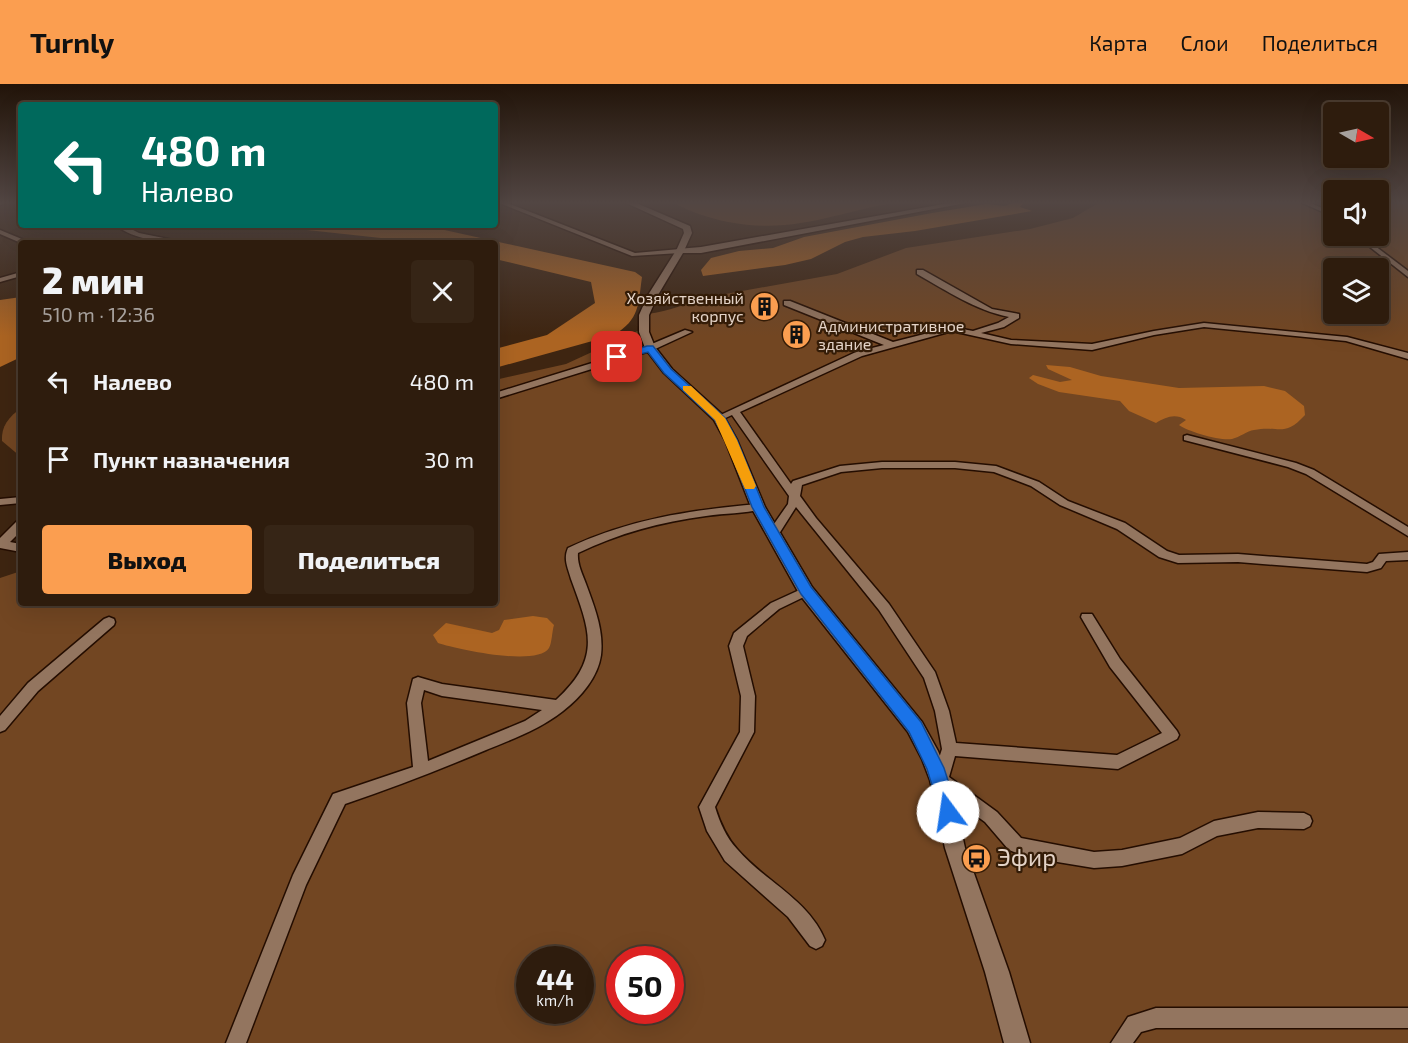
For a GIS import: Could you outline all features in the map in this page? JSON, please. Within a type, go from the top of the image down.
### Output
[{"type":"main road","points":[[683,247],[653,295],[644,315],[644,332],[650,348],[668,371],[719,418],[731,440],[758,507],[806,591],[915,727],[940,780],[955,848],[997,972],[1017,1043]]},
{"type":"main road","points":[[681,251],[719,247]]},
{"type":"street","points":[[613,247],[634,255],[681,251]]},
{"type":"street","points":[[1373,247],[1408,274]]},
{"type":"street","points":[[920,272],[990,311],[1017,316],[1000,326],[976,332]]},
{"type":"street","points":[[0,280],[18,275]]},
{"type":"street","points":[[787,303],[892,345]]},
{"type":"street","points":[[719,418],[859,354],[946,329],[976,332],[1011,342],[1092,347],[1204,325],[1347,339],[1408,356]]},
{"type":"street","points":[[498,395],[650,348],[688,332]]},
{"type":"street","points":[[734,411],[812,521],[884,607],[930,675],[942,711],[950,749],[940,780],[990,817],[1015,844],[1027,849],[1094,860],[1122,858],[1182,846],[1214,830],[1258,820],[1304,821]]},
{"type":"street","points":[[1186,438],[1292,465],[1310,472],[1408,532]]},
{"type":"street","points":[[773,534],[787,516],[793,504],[797,483],[803,479],[840,469],[911,463],[996,469],[1017,475],[1064,503],[1121,526],[1163,554],[1178,559],[1238,558],[1366,568],[1377,565],[1383,557],[1408,556]]},
{"type":"street","points":[[0,502],[18,500]]},
{"type":"street","points":[[236,1043],[299,881],[339,799],[421,771],[530,725],[576,693],[590,672],[597,652],[595,635],[572,561],[572,550],[610,533],[654,519],[758,507]]},
{"type":"street","points":[[18,527],[3,542],[3,545],[18,548]]},
{"type":"street","points":[[806,591],[775,606],[741,633],[736,646],[748,696],[747,732],[707,807],[711,823],[727,852],[763,887],[795,911],[816,940]]},
{"type":"street","points":[[950,749],[1118,762],[1172,735],[1115,663],[1087,617]]},
{"type":"street","points":[[0,726],[33,687],[109,621]]},
{"type":"street","points":[[421,771],[414,703],[418,683],[442,690],[559,706]]},
{"type":"street","points":[[1120,1043],[1135,1024],[1156,1018],[1408,1018]]},
{"type":"shaded area","points":[[498,247],[521,247],[635,272],[642,277],[638,303],[633,317],[623,329],[614,335],[498,367],[498,348],[547,335],[595,303],[591,282],[498,260]]},
{"type":"shaded area","points":[[835,247],[811,259],[785,265],[703,276],[701,270],[711,258],[739,251]]},
{"type":"shaded area","points":[[914,247],[1408,247],[1408,1043],[0,1043],[0,578],[18,572],[18,606],[498,606],[498,379],[566,364],[644,328],[647,314],[709,297],[837,274]]},
{"type":"shaded area","points":[[18,297],[18,358],[0,367],[0,300]]},
{"type":"shaded area","points":[[1046,365],[1070,367],[1101,376],[1179,388],[1264,386],[1285,391],[1304,406],[1305,415],[1286,429],[1254,430],[1232,439],[1213,437],[1179,425],[1186,420],[1182,418],[1171,417],[1156,423],[1129,411],[1120,401],[1059,392],[1029,378],[1033,375],[1060,382],[1072,380],[1048,369]]},
{"type":"shaded area","points":[[18,411],[18,454],[2,441],[3,431]]},
{"type":"shaded area","points":[[533,616],[547,618],[554,625],[549,648],[542,653],[529,656],[496,655],[461,649],[438,643],[433,635],[446,623],[492,633],[499,630],[504,620]]},
{"type":"slow traffic","points":[[687,388],[719,418],[750,486]]},
{"type":"place","name":"Хозяйственный корпус","points":[[765,307]]},
{"type":"place","name":"Административное здание","points":[[797,335]]},
{"type":"place","name":"Эфир","points":[[976,858]]},
{"type":"route","points":[[617,357],[650,348],[668,371],[719,418],[731,440],[758,507],[806,591],[915,727],[936,768],[948,812]]}]
